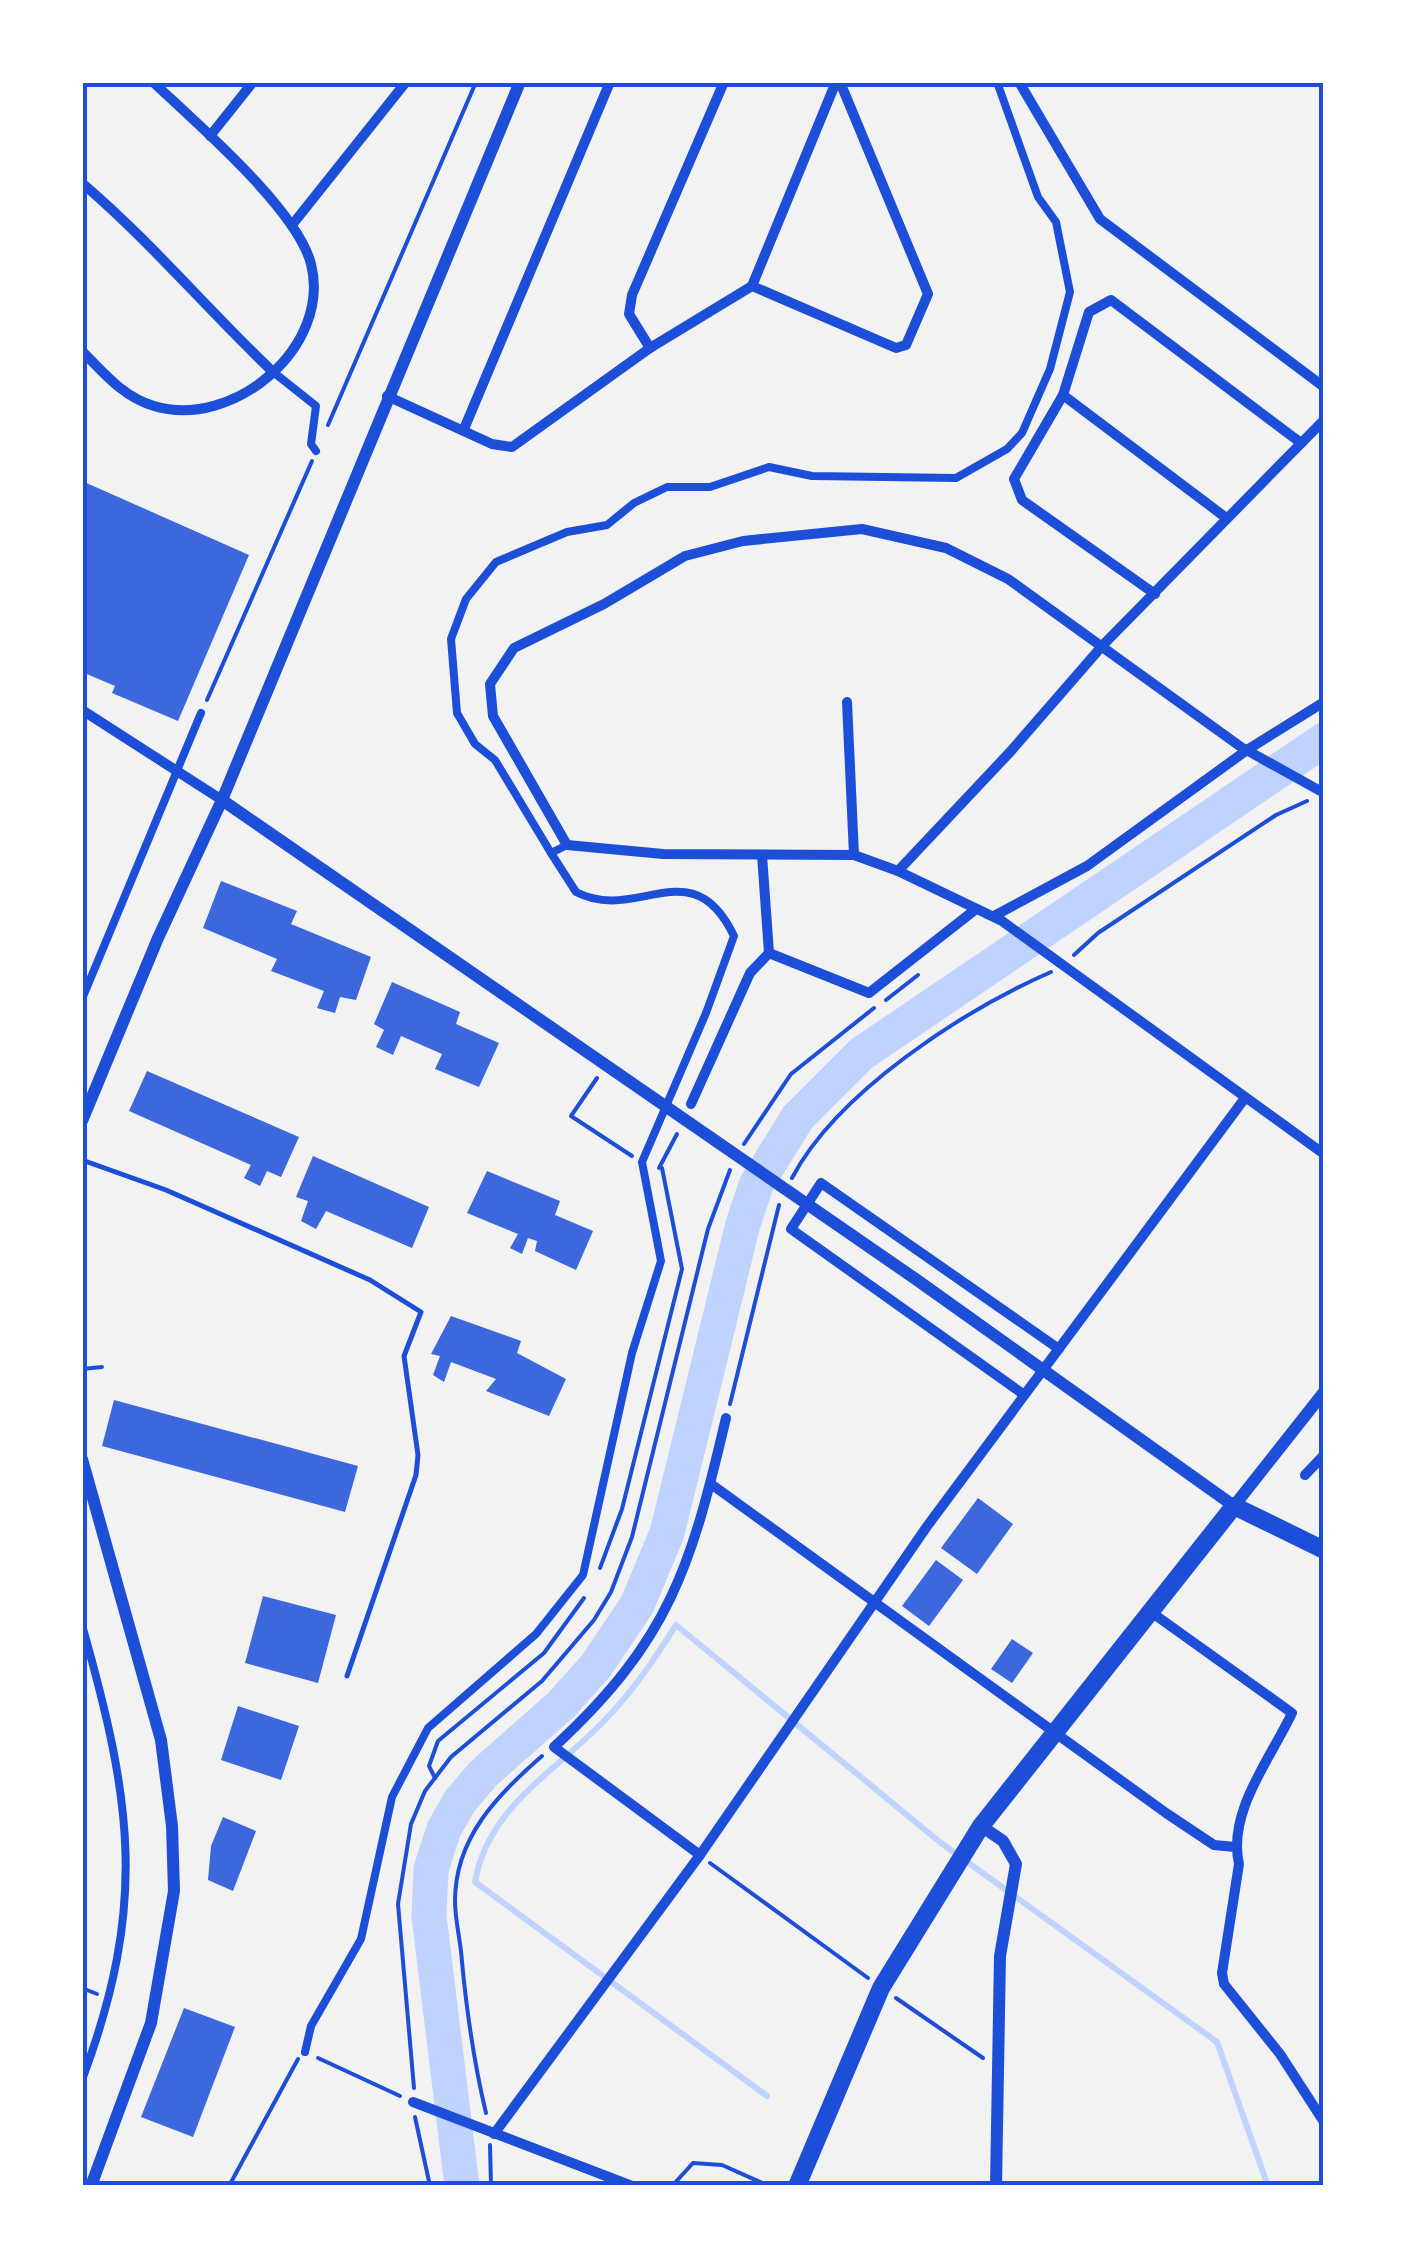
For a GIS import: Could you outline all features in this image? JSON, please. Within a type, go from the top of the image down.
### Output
[{"type":"main road","points":[[797,2186],[881,1988],[980,1826],[1058,1733],[1234,1506],[1324,1550]]},
{"type":"street","points":[[82,351],[133,398],[177,410],[227,402],[272,371],[297,345],[309,324],[314,300],[310,261],[292,224],[153,82]]},
{"type":"street","points":[[210,136],[253,82]]},
{"type":"street","points":[[292,224],[406,82]]},
{"type":"street","points":[[82,1121],[158,938],[222,800],[520,82]]},
{"type":"street","points":[[464,430],[610,82]]},
{"type":"street","points":[[650,348],[630,314],[632,295],[724,82]]},
{"type":"street","points":[[388,396],[492,444],[512,447],[650,348],[752,286],[838,82]]},
{"type":"street","points":[[752,286],[896,348],[906,345],[928,294],[838,82]]},
{"type":"street","points":[[305,2052],[311,2026],[361,1939],[392,1797],[428,1728],[536,1634],[583,1576],[632,1353],[661,1261],[642,1162],[706,1014],[734,936],[721,909],[694,892],[672,890],[606,902],[590,899],[566,881],[533,818],[516,801],[495,760],[476,744],[457,713],[451,639],[466,599],[496,562],[567,532],[608,525],[634,503],[667,487],[710,487],[769,467],[812,476],[956,478],[1006,449],[1022,434],[1050,369],[1070,292],[1056,222],[1038,197],[996,82]]},
{"type":"street","points":[[1020,82],[1100,220],[1324,387]]},
{"type":"street","points":[[82,184],[132,226],[199,302],[272,371],[316,406],[311,444],[316,451]]},
{"type":"street","points":[[1154,594],[1022,500],[1014,479],[1064,396],[1089,312],[1111,300],[1301,443]]},
{"type":"street","points":[[1064,396],[1225,517]]},
{"type":"street","points":[[898,870],[1011,752],[1103,645],[1324,420]]},
{"type":"street","points":[[567,845],[493,716],[489,694],[495,671],[530,638],[604,604],[685,556],[743,541],[862,528],[946,548],[1008,578],[1103,645],[1112,657],[1247,750],[1324,793]]},
{"type":"street","points":[[847,702],[854,855]]},
{"type":"street","points":[[998,918],[1087,866],[1247,750],[1324,702]]},
{"type":"street","points":[[82,710],[222,800],[856,1238],[1234,1506],[1324,1392]]},
{"type":"street","points":[[82,998],[201,713]]},
{"type":"street","points":[[551,852],[567,845],[664,854],[854,855],[898,870],[998,918],[1324,1154]]},
{"type":"street","points":[[691,1104],[750,973],[769,953],[762,855]]},
{"type":"street","points":[[769,953],[869,993],[976,910]]},
{"type":"street","points":[[494,2134],[700,1856],[1023,1394],[1245,1098]]},
{"type":"street","points":[[1023,1394],[791,1229],[821,1183],[1058,1349]]},
{"type":"street","points":[[700,1856],[554,1747],[610,1692],[661,1620],[688,1562],[726,1418]]},
{"type":"street","points":[[1305,1475],[1324,1455]]},
{"type":"street","points":[[82,1459],[161,1740],[172,1826],[174,1891],[152,2023],[91,2186]]},
{"type":"street","points":[[711,1484],[1214,1844],[1235,1847]]},
{"type":"street","points":[[1151,1612],[1292,1713],[1258,1778],[1235,1847],[1239,1864],[1224,1934],[1224,1984],[1280,2054],[1324,2122]]},
{"type":"street","points":[[82,1625],[120,1774],[126,1880],[119,1958],[82,2080]]},
{"type":"street","points":[[980,1826],[1003,1842],[1016,1864],[1000,1956],[996,2186]]},
{"type":"street","points":[[418,2104],[632,2186]]},
{"type":"lane","points":[[82,1160],[166,1190],[370,1280],[421,1312],[404,1356],[418,1455],[416,1475],[348,1676]]},
{"type":"path","points":[[201,713],[476,82]]},
{"type":"path","points":[[789,1183],[832,1124],[879,1079],[1016,987],[1064,966],[1098,933],[1276,816],[1308,800]]},
{"type":"path","points":[[742,1147],[791,1074],[847,1026],[918,976]]},
{"type":"path","points":[[603,1139],[570,1116],[606,1066]]},
{"type":"path","points":[[430,2186],[398,1904],[412,1824],[426,1791],[451,1757],[542,1681],[594,1620],[611,1592],[632,1538],[708,1230],[734,1162]]},
{"type":"path","points":[[726,1418],[781,1199]]},
{"type":"path","points":[[82,1369],[102,1367]]},
{"type":"path","points":[[491,2186],[488,2160],[494,2134],[469,2034],[454,1904],[456,1881],[464,1851],[482,1817],[554,1747]]},
{"type":"path","points":[[700,1856],[978,2057],[997,2062]]},
{"type":"path","points":[[229,2186],[305,2052],[418,2104]]},
{"type":"path","points":[[672,2186],[693,2163],[710,2162],[770,2186]]},
{"type":"building","points":[[82,481],[249,555],[178,721],[112,693],[115,686],[82,672]]},
{"type":"building","points":[[221,881],[297,911],[291,924],[371,957],[356,1000],[340,997],[335,1013],[317,1008],[324,991],[271,971],[277,959],[203,928]]},
{"type":"building","points":[[392,982],[460,1012],[456,1024],[499,1043],[479,1087],[435,1069],[442,1054],[401,1036],[393,1055],[376,1047],[384,1030],[374,1024]]},
{"type":"building","points":[[147,1071],[299,1137],[281,1177],[267,1171],[260,1186],[244,1178],[251,1165],[129,1111]]},
{"type":"building","points":[[313,1156],[429,1207],[412,1248],[326,1211],[316,1229],[301,1221],[308,1201],[296,1197]]},
{"type":"building","points":[[487,1171],[560,1201],[555,1215],[593,1231],[576,1270],[535,1251],[537,1241],[528,1238],[522,1254],[510,1248],[518,1234],[467,1213]]},
{"type":"building","points":[[451,1316],[521,1341],[517,1353],[566,1379],[549,1416],[486,1391],[496,1379],[451,1362],[444,1382],[433,1375],[440,1356],[431,1354]]},
{"type":"building","points":[[114,1400],[358,1466],[345,1512],[102,1446]]},
{"type":"building","points":[[978,1498],[1013,1524],[977,1574],[941,1548]]},
{"type":"building","points":[[936,1560],[963,1580],[929,1626],[902,1606]]},
{"type":"building","points":[[263,1596],[336,1615],[318,1683],[245,1663]]},
{"type":"building","points":[[1012,1639],[1033,1653],[1012,1683],[991,1669]]},
{"type":"building","points":[[238,1706],[299,1726],[281,1780],[221,1760]]},
{"type":"building","points":[[223,1817],[256,1831],[233,1891],[208,1880],[211,1846]]},
{"type":"building","points":[[184,2008],[235,2027],[193,2137],[141,2117]]},
{"type":"waterway","points":[[462,2186],[429,1916],[431,1869],[444,1829],[460,1801],[484,1773],[561,1705],[596,1666],[637,1605],[667,1533],[756,1185],[798,1117],[861,1054],[1324,740]]},
{"type":"waterway","points":[[767,2096],[475,1882],[482,1856],[508,1813],[613,1712],[676,1625],[941,1843],[1217,2042],[1268,2186]]}]
